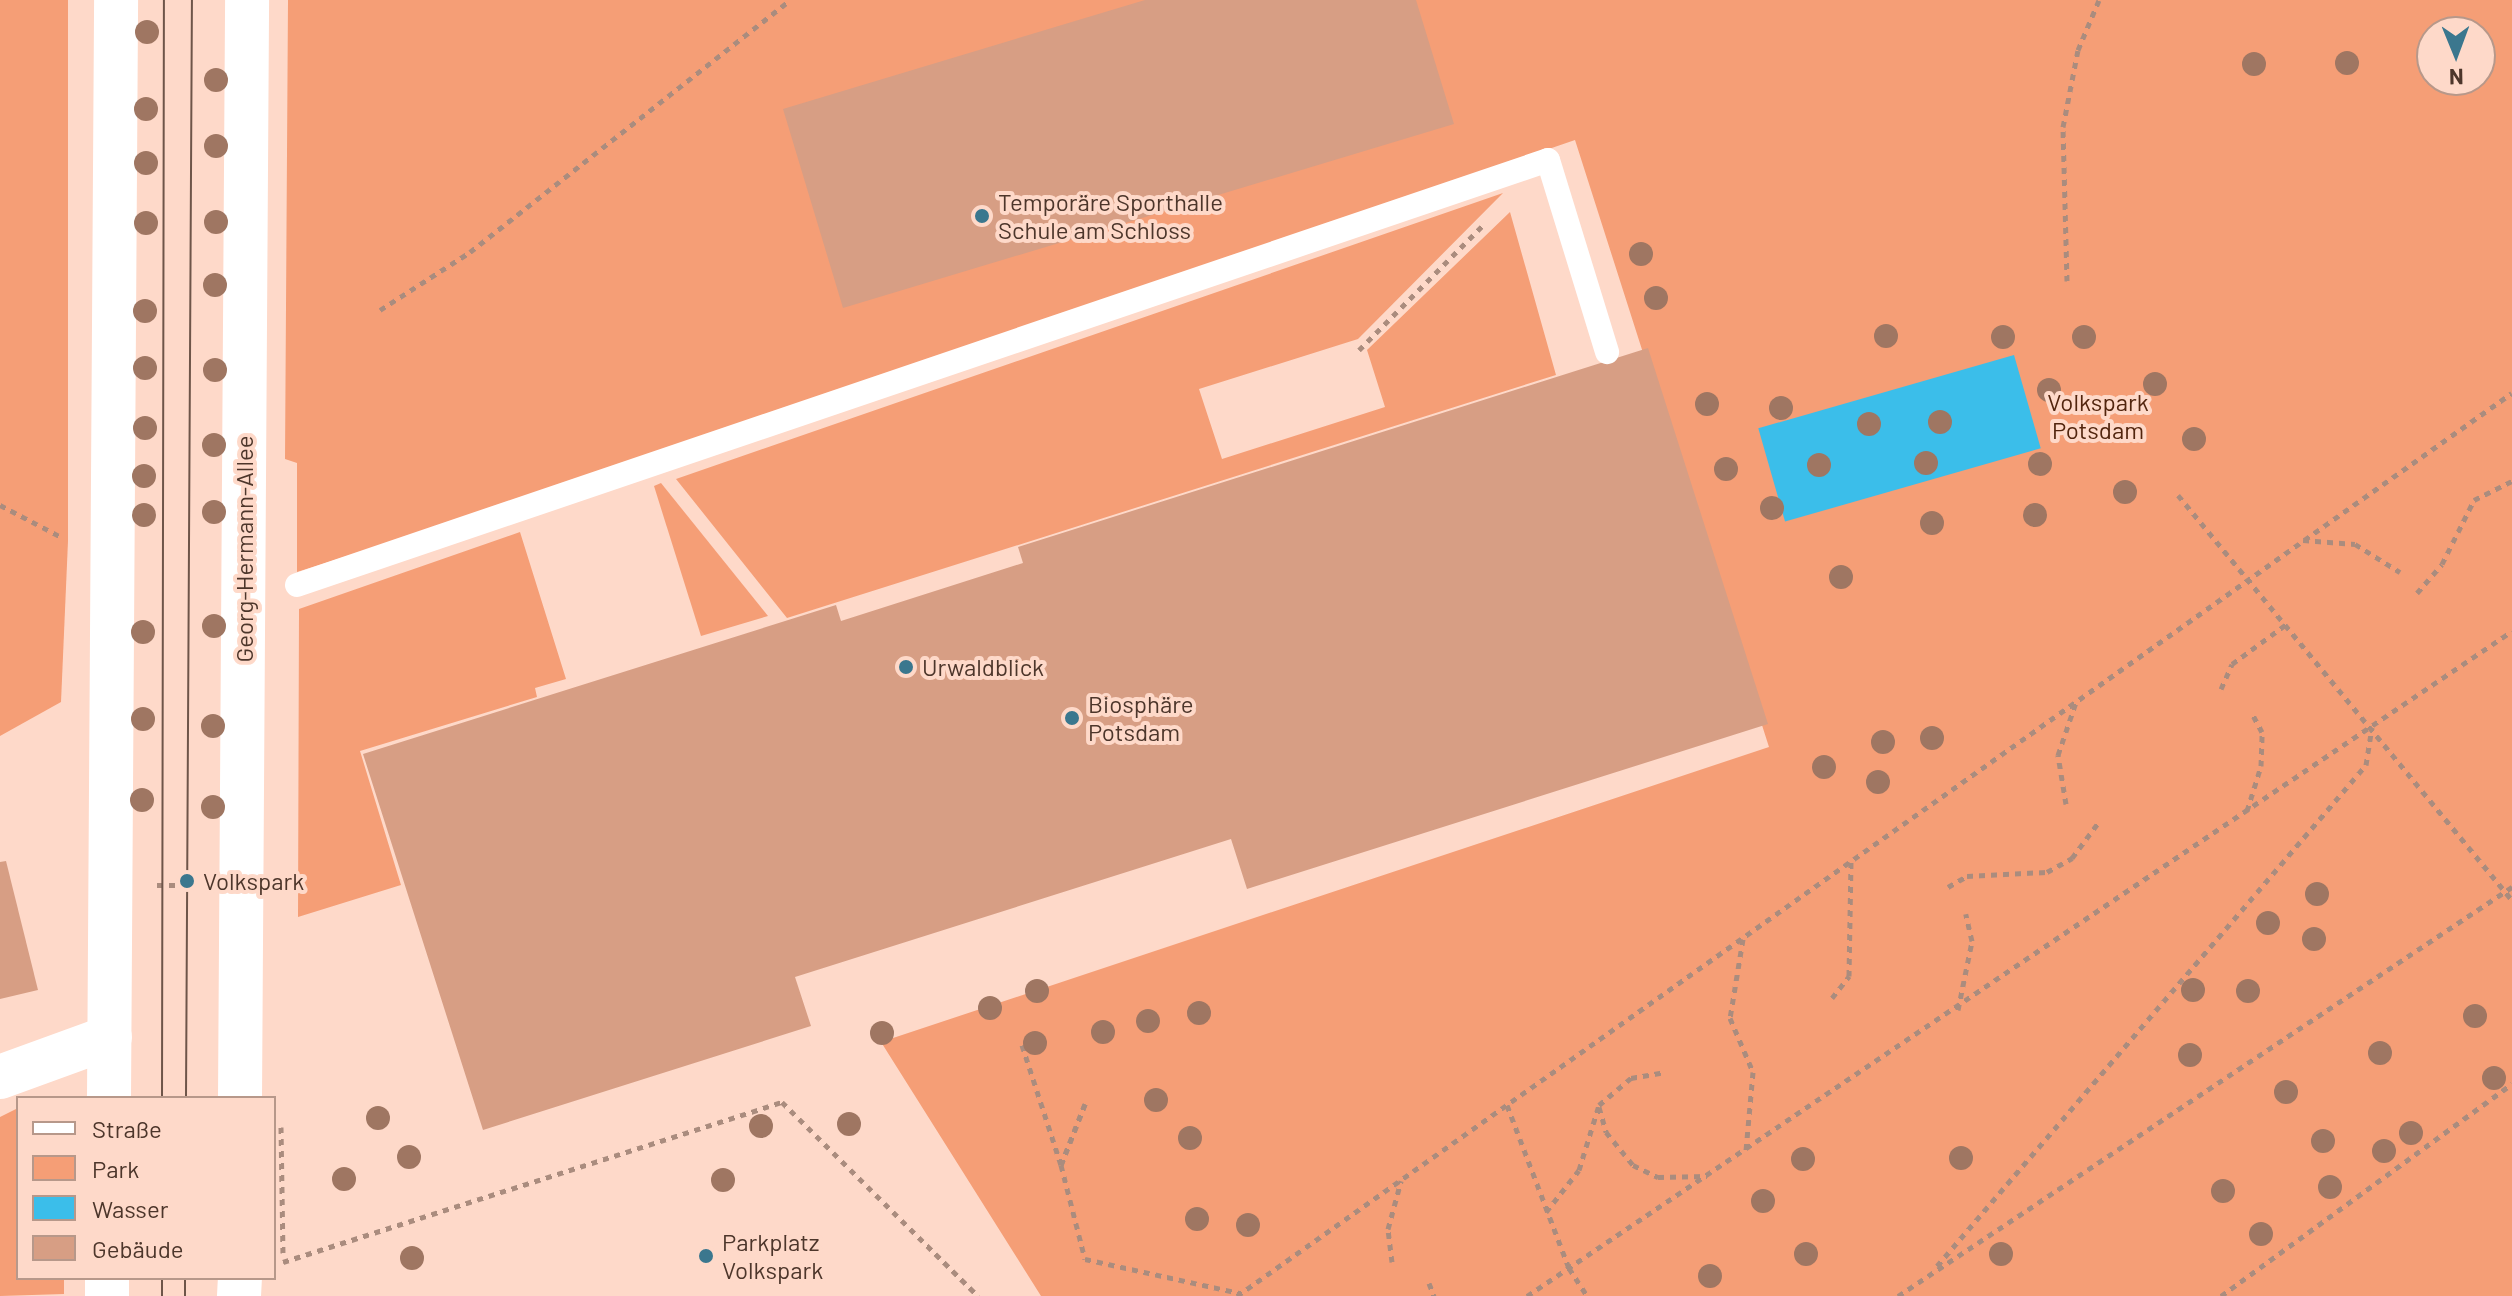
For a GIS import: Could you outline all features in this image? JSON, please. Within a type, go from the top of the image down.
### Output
[{"type":"street","points":[[109,1096],[115,566],[116,0]]},
{"type":"street","name":"Georg-Hermann-Allee","points":[[240,1096],[247,0]]},
{"type":"street","points":[[0,1077],[110,1037]]},
{"type":"lane","points":[[297,585],[1548,160],[1607,352]]},
{"type":"path","points":[[380,310],[470,252],[790,0]]},
{"type":"path","points":[[2067,281],[2063,127],[2078,50],[2099,0]]},
{"type":"path","points":[[1359,350],[1492,216]]},
{"type":"path","points":[[1022,1045],[1061,1165],[1085,1259],[1239,1294],[2512,393]]},
{"type":"path","points":[[2417,593],[2442,564],[2474,500],[2512,481]]},
{"type":"path","points":[[2178,495],[2251,577],[2512,900]]},
{"type":"path","points":[[0,505],[115,566]]},
{"type":"path","points":[[0,516],[7,509]]},
{"type":"path","points":[[2303,540],[2355,544],[2400,572]]},
{"type":"path","points":[[2221,689],[2232,664],[2288,623]]},
{"type":"path","points":[[1527,1296],[1958,1010],[2512,631]]},
{"type":"path","points":[[2066,804],[2058,755],[2076,701]]},
{"type":"path","points":[[2246,812],[2261,766],[2262,732],[2252,713]]},
{"type":"path","points":[[1932,1272],[2366,765],[2373,726]]},
{"type":"path","points":[[1948,887],[1967,876],[2047,872],[2072,858],[2098,823]]},
{"type":"path","points":[[1832,998],[1849,976],[1851,861]]},
{"type":"path","points":[[1898,1296],[2512,887]]},
{"type":"path","points":[[1958,1010],[1972,941],[1966,914]]},
{"type":"path","points":[[1743,938],[1730,1018],[1753,1072],[1746,1151]]},
{"type":"path","points":[[1546,1212],[1579,1170],[1599,1105],[1631,1078],[1665,1072]]},
{"type":"path","points":[[2221,1296],[2512,1084]]},
{"type":"path","points":[[276,1261],[782,1102],[978,1296]]},
{"type":"path","points":[[1061,1165],[1085,1104]]},
{"type":"path","points":[[1507,1105],[1569,1268],[1587,1296]]},
{"type":"path","points":[[1599,1105],[1606,1132],[1633,1165],[1658,1177],[1708,1176]]},
{"type":"path","points":[[1392,1262],[1388,1229],[1401,1180]]},
{"type":"path","points":[[1429,1283],[1434,1296]]},
{"type":"green space","points":[[0,0],[68,0],[68,541],[61,702],[0,736]]},
{"type":"green space","name":"Volkspark Potsdam","points":[[288,0],[2512,0],[2512,1296],[1041,1296],[881,1042],[1769,747],[1575,140],[637,464],[297,572],[297,463],[285,459]]},
{"type":"green space","points":[[1503,193],[1358,339],[1199,389],[1222,459],[1385,407],[1367,350],[1510,212],[1556,375],[787,618],[676,479]]},
{"type":"green space","points":[[661,483],[768,616],[701,636],[654,486]]},
{"type":"green space","points":[[520,532],[566,679],[535,688],[537,697],[360,751],[401,885],[298,917],[299,609]]},
{"type":"green space","points":[[16,1109],[16,1280],[64,1280],[64,1294],[0,1296],[0,1117]]},
{"type":"water","points":[[2014,355],[2041,448],[1785,522],[1758,428]]},
{"type":"building","name":"Temporäre Sporthalle Schule am Schloss","points":[[1145,0],[1416,0],[1454,124],[843,308],[783,109]]},
{"type":"building","name":"Biosphäre Potsdam","points":[[1648,348],[1768,724],[1247,889],[1231,839],[795,977],[811,1026],[483,1130],[363,754],[836,605],[841,621],[1023,563],[1018,547]]},
{"type":"building","points":[[6,861],[38,990],[0,999],[0,862]]},
{"type":"tram line","points":[[162,1096],[164,0]]},
{"type":"tram line","points":[[186,1096],[192,0]]},
{"type":"tram line","points":[[162,1280],[162,1296]]},
{"type":"tram line","points":[[185,1280],[185,1296]]},
{"type":"place","name":"Temporäre Sporthalle Schule am Schloss","points":[[982,216]]},
{"type":"place","name":"Urwaldblick","points":[[906,667]]},
{"type":"place","name":"Biosphäre Potsdam","points":[[1072,718]]},
{"type":"place","name":"Volkspark","points":[[187,881]]},
{"type":"place","name":"Parkplatz Volkspark","points":[[706,1256]]}]
